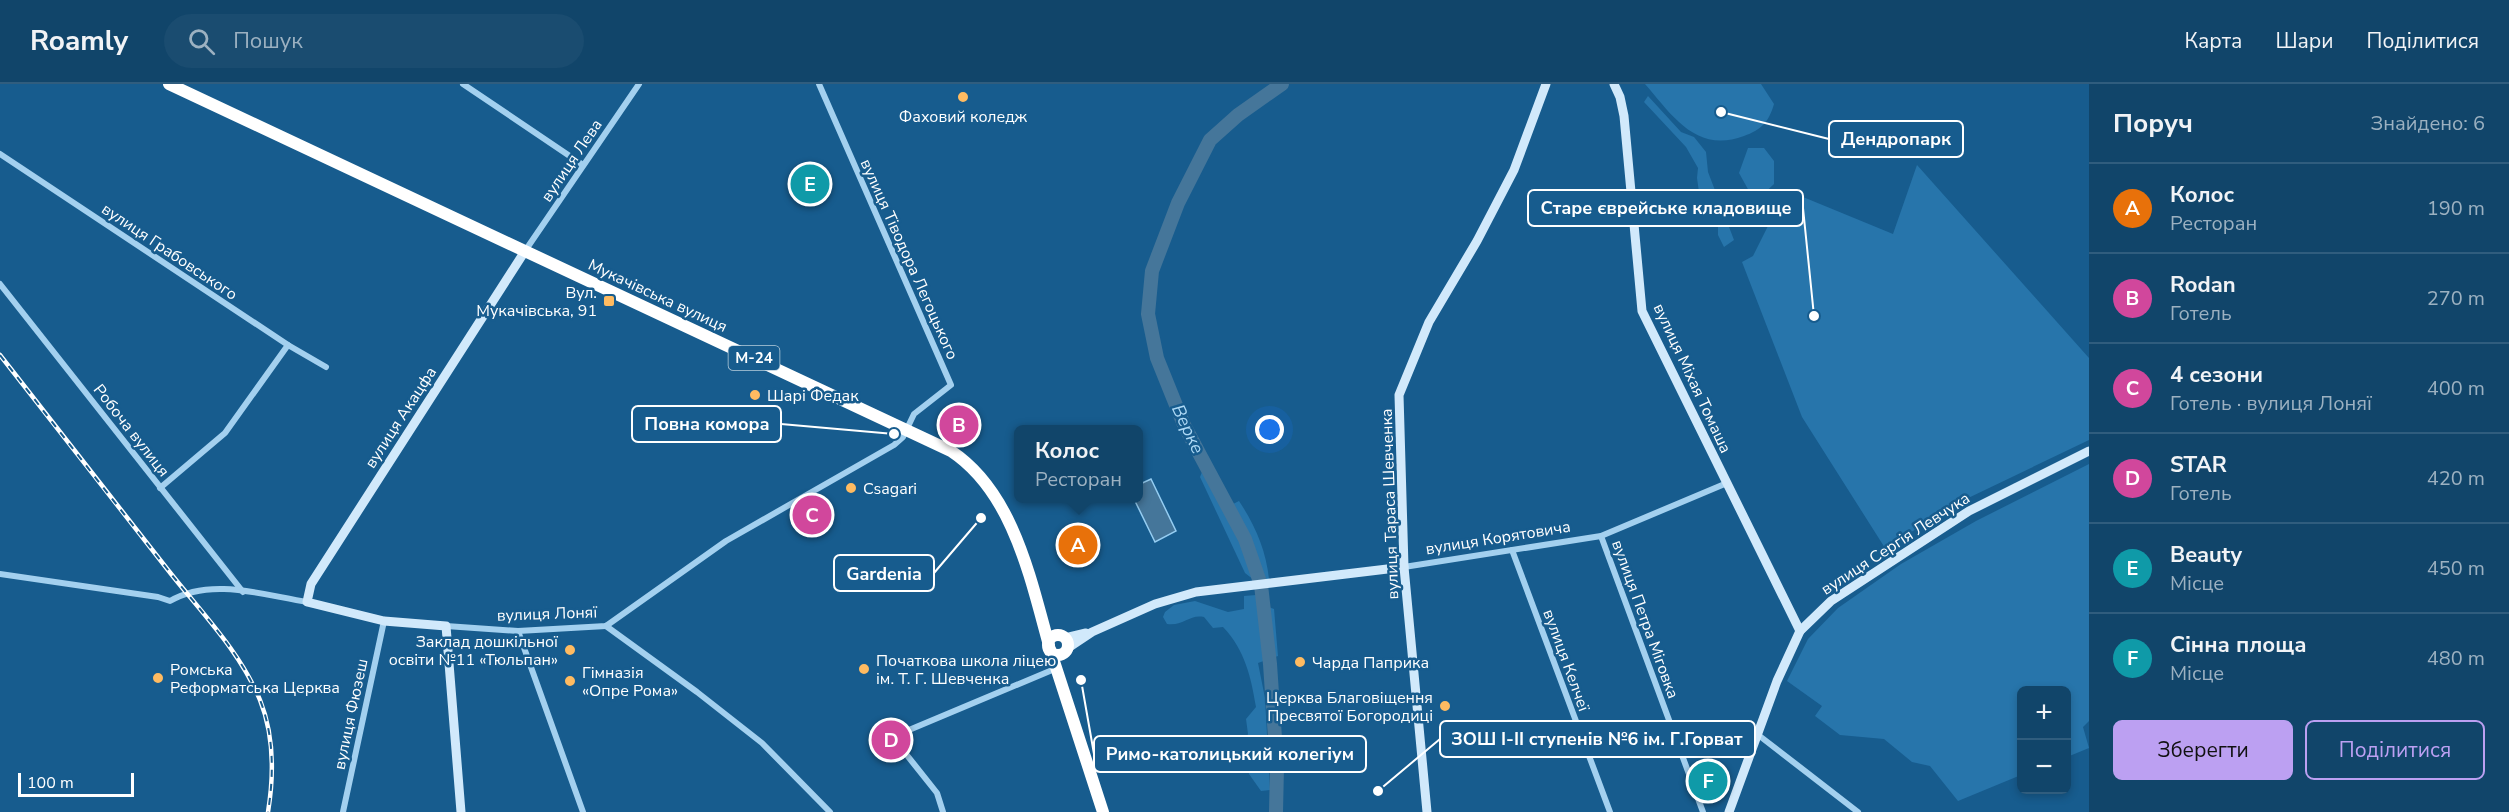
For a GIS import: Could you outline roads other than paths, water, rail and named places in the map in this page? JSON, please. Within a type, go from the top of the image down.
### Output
[{"type":"highway","name":"Мукачівська вулиця","points":[[169,84],[907,430],[965,460],[989,486],[1010,524],[1103,812]]},
{"type":"highway","points":[[1043,624],[1064,644]]},
{"type":"highway","points":[[1049,647],[1051,639],[1064,644]]},
{"type":"highway","name":"Мукачівська вулиця","points":[[1058,668],[1064,644]]},
{"type":"street","points":[[463,84],[583,165]]},
{"type":"street","name":"вулиця Лева","points":[[525,251],[639,84]]},
{"type":"street","name":"вулиця Тіводора Легоцького","points":[[819,84],[951,385],[914,414],[907,430]]},
{"type":"street","name":"вулиця Тараса Шевченка","points":[[1426,812],[1404,567],[1399,395],[1429,322],[1477,241],[1514,170],[1546,84]]},
{"type":"street","name":"вулиця Міхая Томаша","points":[[1614,84],[1620,97],[1624,116],[1642,311],[1800,631]]},
{"type":"street","name":"вулиця Грабовського","points":[[0,154],[288,345],[326,367]]},
{"type":"street","name":"вулиця Акацфа","points":[[307,602],[311,584],[525,251]]},
{"type":"street","name":"Робоча вулиця","points":[[0,284],[243,592]]},
{"type":"street","points":[[160,488],[225,433],[288,345]]},
{"type":"street","name":"вулиця Лоняї","points":[[0,574],[158,597],[170,601],[186,592],[218,588],[307,602],[384,621],[519,631],[606,626],[726,541],[894,445],[907,430]]},
{"type":"street","name":"вулиця Сергія Левчука","points":[[1729,812],[1777,681],[1800,631],[1831,601],[1969,510],[2089,451]]},
{"type":"street","name":"вулиця Корятовича","points":[[1064,644],[1155,604],[1196,592],[1404,567],[1601,537],[1727,483]]},
{"type":"street","name":"вулиця Петра Міговка","points":[[1601,537],[1703,812]]},
{"type":"street","name":"вулиця Келчеї","points":[[1512,550],[1610,812]]},
{"type":"street","name":"вулиця Фюзеш","points":[[343,812],[384,621]]},
{"type":"street","points":[[446,626],[461,812]]},
{"type":"street","points":[[606,626],[762,742],[830,812]]},
{"type":"street","points":[[519,631],[583,812]]},
{"type":"street","points":[[943,812],[937,794],[902,749],[900,742],[904,734],[959,708],[1058,668]]},
{"type":"street","points":[[1757,734],[1858,812]]},
{"type":"waterway","name":"Верке","points":[[1276,812],[1277,767],[1270,664],[1261,585],[1245,539],[1184,425],[1157,358],[1148,314],[1152,271],[1178,203],[1210,140],[1238,115],[1282,84]]},
{"type":"railway","points":[[0,355],[231,648],[252,682],[265,713],[272,755],[268,812]]},
{"type":"place","name":"Фаховий коледж","points":[[963,97]]},
{"type":"place","name":"Дендропарк","points":[[1721,112]]},
{"type":"place","name":"Beauty","points":[[810,184]]},
{"type":"place","name":"Вул. Мукачівська, 91","points":[[609,301]]},
{"type":"place","name":"Старе єврейське кладовище","points":[[1814,316]]},
{"type":"place","name":"Шарі Федак","points":[[755,395]]},
{"type":"place","name":"Rodan","points":[[959,425]]},
{"type":"place","name":"Повна комора","points":[[894,434]]},
{"type":"place","name":"Csagari","points":[[851,488]]},
{"type":"place","name":"4 сезони","points":[[812,515]]},
{"type":"place","name":"Gardenia","points":[[981,518]]},
{"type":"place","name":"Колос","points":[[1078,545]]},
{"type":"place","name":"Заклад дошкільної освіти №11 «Тюльпан»","points":[[570,650]]},
{"type":"place","name":"Чарда Паприка","points":[[1300,662]]},
{"type":"place","name":"Початкова школа ліцею ім. Т. Г. Шевченка","points":[[864,669]]},
{"type":"place","name":"Ромська Реформатська Церква","points":[[158,678]]},
{"type":"place","name":"Римо-католицький колегіум","points":[[1081,680]]},
{"type":"place","name":"Гімназія «Опре Рома»","points":[[570,681]]},
{"type":"place","name":"Церква Благовіщення Пресвятої Богородиці","points":[[1445,706]]},
{"type":"place","name":"STAR","points":[[891,740]]},
{"type":"place","name":"Сінна площа","points":[[1708,781]]},
{"type":"place","name":"ЗОШ І-ІІ ступенів №6 ім. Г.Горват","points":[[1378,791]]}]
